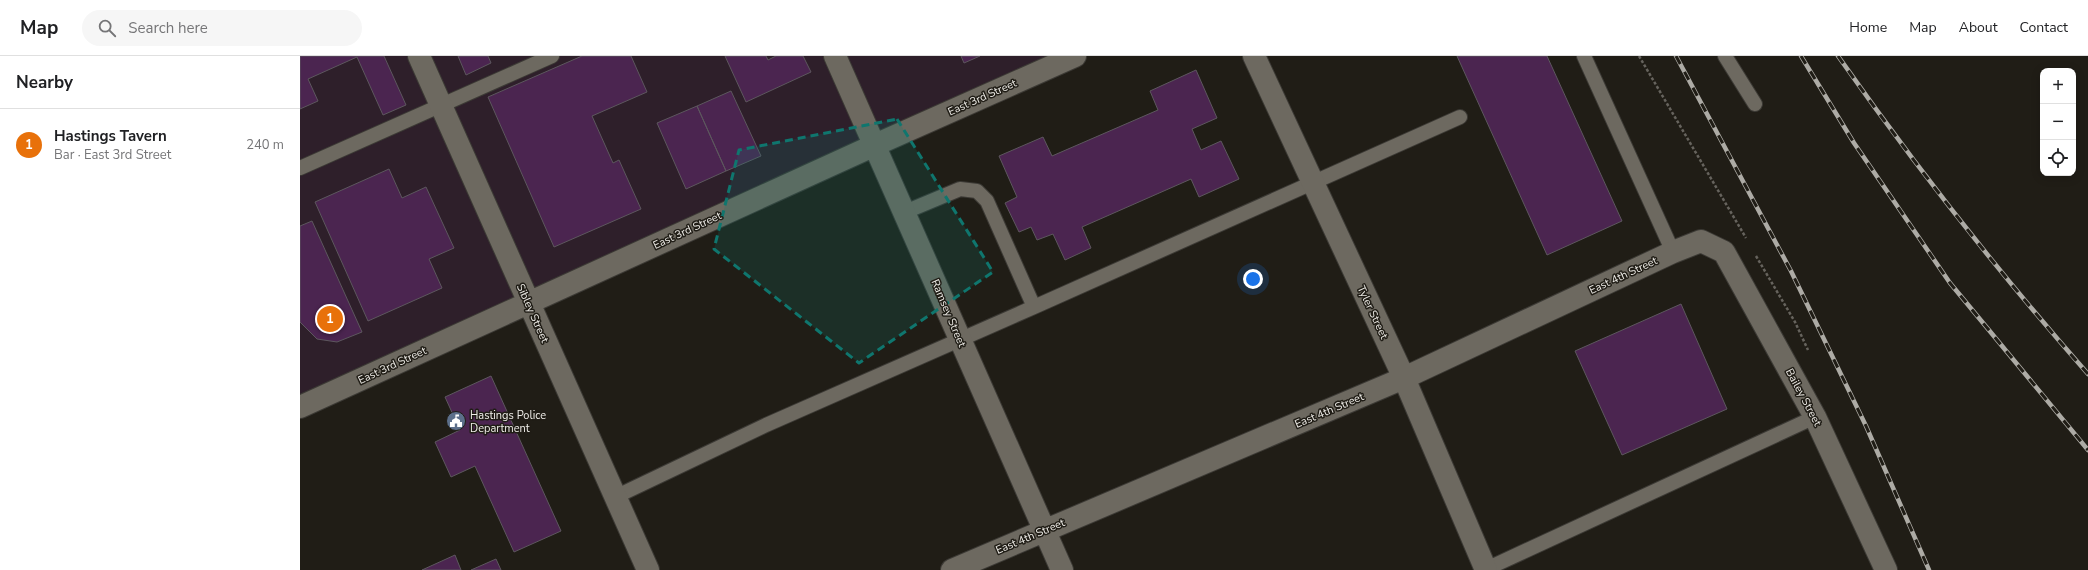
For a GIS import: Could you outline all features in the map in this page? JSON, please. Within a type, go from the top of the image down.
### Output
[{"type":"street","name":"Sibley Street","points":[[419,56],[648,570]]},
{"type":"street","name":"Ramsey Street","points":[[835,56],[1062,570]]},
{"type":"street","name":"East 3rd Street","points":[[300,407],[875,145],[1075,56]]},
{"type":"street","name":"Tyler Street","points":[[1254,56],[1404,378],[1485,570]]},
{"type":"street","name":"East 4th Street","points":[[952,570],[1404,378],[1673,252],[1701,241]]},
{"type":"street","name":"Bailey Street","points":[[1701,241],[1724,252],[1816,417],[1886,570]]},
{"type":"lane","points":[[300,168],[552,56]]},
{"type":"lane","points":[[1584,56],[1673,252]]},
{"type":"lane","points":[[1725,56],[1755,104]]},
{"type":"lane","points":[[615,497],[766,425],[1460,117]]},
{"type":"lane","points":[[905,212],[960,189],[977,191],[987,200],[1034,307]]},
{"type":"lane","points":[[1485,570],[1816,417]]},
{"type":"highlighted area","points":[[897,119],[993,272],[859,363],[714,249],[739,150]]},
{"type":"shaded area","points":[[300,56],[1075,56],[300,407]]},
{"type":"building","points":[[300,56],[384,56],[406,105],[383,115],[357,57],[308,79],[318,101],[300,109]]},
{"type":"building","points":[[458,56],[488,56],[491,63],[466,75]]},
{"type":"building","points":[[582,56],[631,56],[647,92],[592,116],[613,163],[619,160],[641,209],[554,247],[488,97]]},
{"type":"building","points":[[725,56],[766,56],[768,60],[776,56],[803,56],[811,72],[746,102]]},
{"type":"building","points":[[961,56],[980,56],[964,63]]},
{"type":"building","points":[[1457,56],[1547,56],[1622,221],[1547,255]]},
{"type":"building","points":[[1196,70],[1217,118],[1192,129],[1201,150],[1221,141],[1239,179],[1199,197],[1191,179],[1082,227],[1091,248],[1065,260],[1053,234],[1037,240],[1031,227],[1019,232],[1005,203],[1017,197],[999,156],[1043,137],[1052,156],[1158,110],[1150,91]]},
{"type":"building","points":[[731,91],[761,156],[726,171],[697,106]]},
{"type":"building","points":[[697,106],[726,171],[686,189],[657,123]]},
{"type":"building","points":[[389,169],[402,198],[426,187],[454,248],[429,259],[442,288],[368,321],[315,202]]},
{"type":"building","points":[[312,221],[362,332],[337,342],[317,339],[300,322],[300,226]]},
{"type":"building","points":[[1681,304],[1727,409],[1622,455],[1575,351]]},
{"type":"building","points":[[491,376],[561,531],[514,552],[475,466],[451,477],[435,442],[460,430],[445,397]]},
{"type":"building","points":[[455,555],[461,570],[422,570]]},
{"type":"building","points":[[496,559],[501,570],[471,570]]},
{"type":"railway","points":[[1676,56],[1791,271],[1866,426],[1929,570]]},
{"type":"railway","points":[[1801,56],[1854,143],[1950,283],[2088,450]]},
{"type":"railway","points":[[1838,56],[1897,138],[1959,219],[2022,297],[2088,374]]},
{"type":"place","name":"Hastings Tavern","points":[[330,319]]},
{"type":"place","name":"Hastings Police Department","points":[[456,421]]}]
